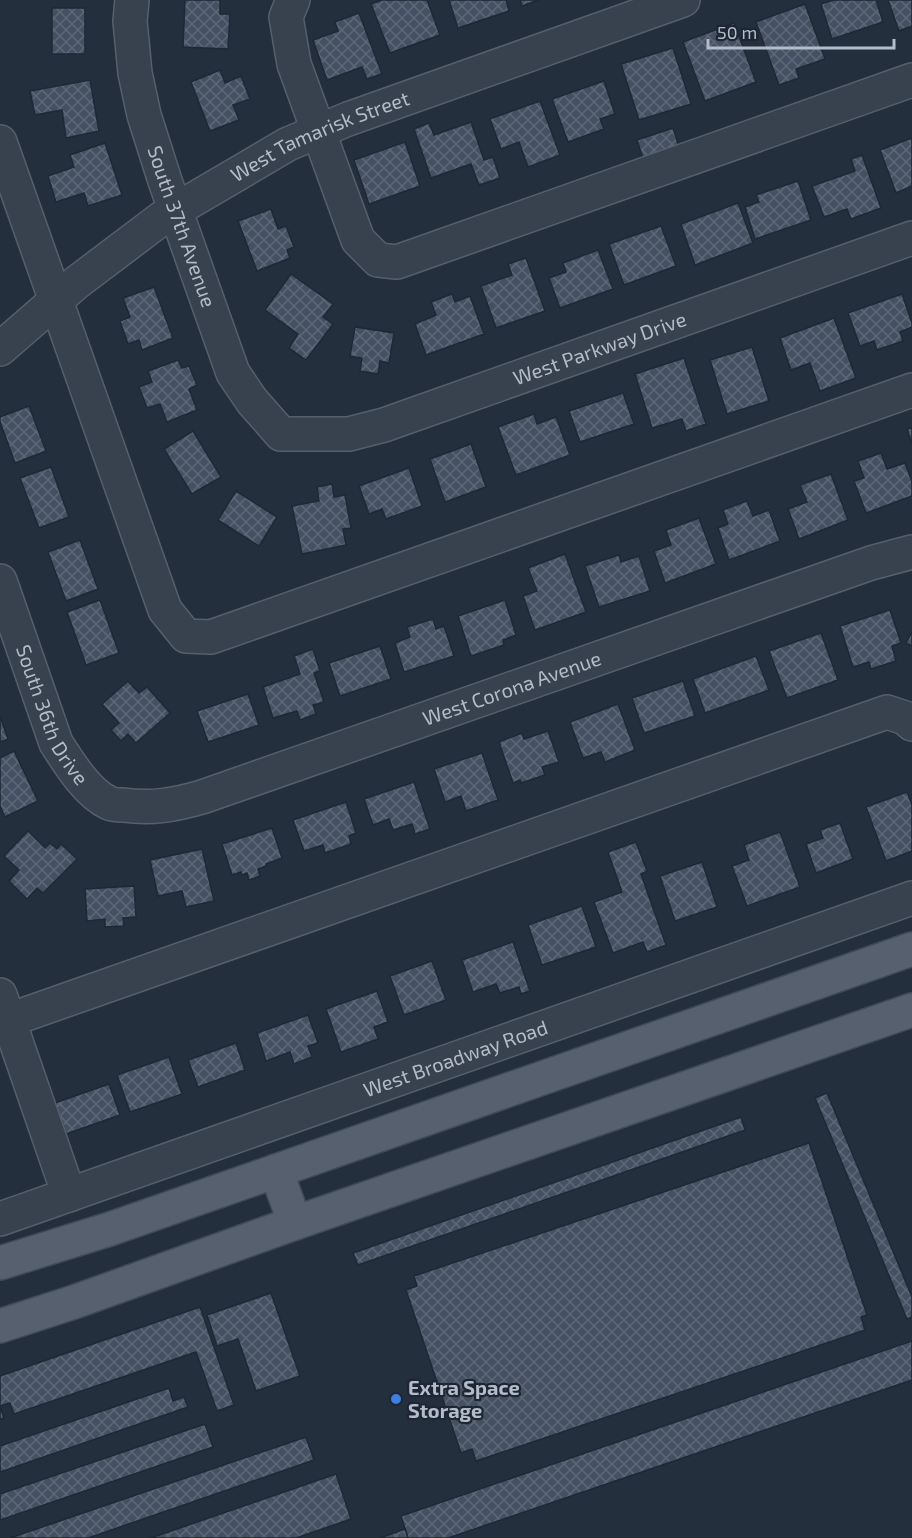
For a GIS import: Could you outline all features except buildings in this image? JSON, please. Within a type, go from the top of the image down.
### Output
[{"type":"main road","points":[[0,1263],[110,1229],[912,949]]},
{"type":"main road","points":[[0,1326],[912,1010]]},
{"type":"main road","points":[[276,1171],[295,1223]]},
{"type":"main road","points":[[0,1304],[74,1302]]},
{"type":"street","name":"South 37th Avenue","points":[[132,0],[130,21],[135,73],[144,115],[176,209],[233,373],[252,401],[281,434]]},
{"type":"street","points":[[293,0],[286,17],[294,64],[358,240],[378,260],[397,262],[912,80]]},
{"type":"street","name":"West Tamarisk Street","points":[[0,349],[76,282],[176,209],[288,144],[318,130],[683,0]]},
{"type":"street","points":[[0,142],[165,610],[186,636],[211,637],[912,390]]},
{"type":"street","name":"West Parkway Drive","points":[[281,434],[349,434],[384,425],[912,238]]},
{"type":"street","name":"West Corona Avenue","points":[[109,804],[140,807],[169,806],[202,797],[871,563],[912,552]]},
{"type":"street","name":"South 36th Drive","points":[[0,581],[56,743],[90,789],[109,804]]},
{"type":"street","points":[[69,1195],[4,1007],[887,712],[905,718],[912,724]]},
{"type":"street","name":"West Broadway Road","points":[[0,1219],[912,898]]},
{"type":"place","name":"Extra Space Storage","points":[[396,1399]]}]
